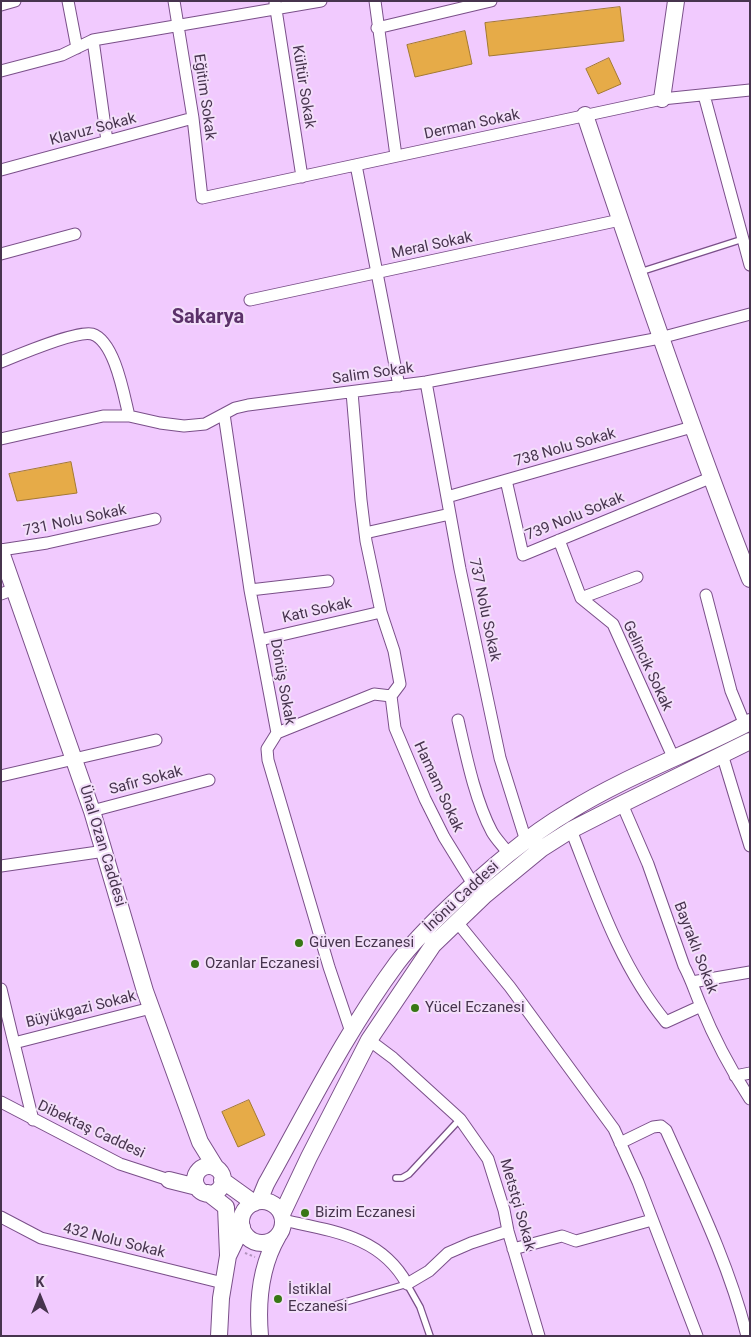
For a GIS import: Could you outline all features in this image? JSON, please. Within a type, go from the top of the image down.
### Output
[{"type":"main road","points":[[662,98],[676,1]]},
{"type":"main road","points":[[585,115],[660,338],[710,478],[750,579]]},
{"type":"main road","name":"Ünal Ozan Caddesi","points":[[1,551],[8,592],[75,758],[105,851],[144,991],[200,1142]]},
{"type":"main road","name":"İnönü Caddesi","points":[[256,1202],[368,1004],[398,961],[429,926],[508,853],[583,803],[747,724]]},
{"type":"main road","name":"İnönü Caddesi","points":[[282,1217],[305,1164],[369,1040],[433,945],[485,895],[541,849],[571,830],[750,741]]},
{"type":"main road","points":[[169,1180],[184,1178],[200,1181],[216,1191],[222,1184],[219,1174],[200,1142]]},
{"type":"main road","points":[[200,1142],[200,1181],[242,1225],[247,1236],[252,1240],[259,1243],[272,1240],[278,1236]]},
{"type":"main road","points":[[200,1181],[207,1166],[256,1202],[273,1204],[278,1208],[282,1217],[283,1226],[266,1261],[258,1301],[260,1336]]},
{"type":"main road","points":[[220,1336],[221,1298],[230,1252],[242,1225],[244,1211],[256,1202]]},
{"type":"main road","points":[[226,1207],[230,1252]]},
{"type":"street","points":[[1,5],[16,1]]},
{"type":"street","points":[[68,1],[78,48]]},
{"type":"street","name":"Eğitim Sokak","points":[[174,1],[193,118],[202,198]]},
{"type":"street","points":[[1,72],[62,55],[93,40],[178,26],[276,5],[321,1]]},
{"type":"street","points":[[375,1],[377,28],[396,156]]},
{"type":"street","points":[[377,28],[491,1]]},
{"type":"street","name":"Kültür Sokak","points":[[276,5],[302,177]]},
{"type":"street","points":[[93,40],[107,141]]},
{"type":"street","name":"Derman Sokak","points":[[202,198],[662,98],[750,90]]},
{"type":"street","points":[[704,94],[750,265]]},
{"type":"street","name":"Klavuz Sokak","points":[[1,170],[193,118]]},
{"type":"street","points":[[356,165],[399,386]]},
{"type":"street","name":"Meral Sokak","points":[[250,300],[620,220]]},
{"type":"street","points":[[1,254],[74,234]]},
{"type":"street","name":"Salim Sokak","points":[[1,439],[103,416],[129,416],[184,426],[205,424],[235,408],[248,405],[426,382],[660,338],[750,314]]},
{"type":"street","points":[[1,362],[41,346],[80,334],[92,334],[100,339],[107,348],[119,373],[129,416]]},
{"type":"street","name":"737 Nolu Sokak","points":[[426,382],[450,514],[500,758],[526,841]]},
{"type":"street","points":[[277,733],[374,694],[391,696],[400,684],[399,669],[381,612],[365,533],[352,392]]},
{"type":"street","name":"Dönüş Sokak","points":[[224,414],[250,590],[277,733],[267,749],[268,760],[329,967],[351,1032]]},
{"type":"street","name":"738 Nolu Sokak","points":[[447,497],[692,427]]},
{"type":"street","name":"739 Nolu Sokak","points":[[506,480],[523,555],[710,478]]},
{"type":"street","points":[[365,533],[450,514]]},
{"type":"street","name":"731 Nolu Sokak","points":[[1,551],[47,543],[155,519]]},
{"type":"street","points":[[559,540],[581,598],[637,577]]},
{"type":"street","points":[[250,590],[328,581]]},
{"type":"street","points":[[706,595],[731,692],[747,724]]},
{"type":"street","name":"Gelincik Sokak","points":[[581,598],[613,624],[674,759]]},
{"type":"street","name":"Katı Sokak","points":[[260,640],[381,612]]},
{"type":"street","name":"Hamam Sokak","points":[[391,696],[395,728],[425,799],[444,837],[473,884]]},
{"type":"street","points":[[458,720],[466,756],[483,811],[493,833],[508,853]]},
{"type":"street","points":[[1,776],[156,740]]},
{"type":"street","points":[[722,754],[750,846]]},
{"type":"street","name":"Safir Sokak","points":[[92,811],[209,780]]},
{"type":"street","name":"Bayraklı Sokak","points":[[622,804],[648,864],[684,966],[701,1006],[735,1076],[750,1099]]},
{"type":"street","points":[[571,830],[610,926],[636,980],[652,1005],[666,1022],[701,1006]]},
{"type":"street","points":[[1,866],[105,851]]},
{"type":"street","points":[[457,922],[528,1010],[614,1129],[652,1220],[696,1336]]},
{"type":"street","points":[[692,982],[750,972]]},
{"type":"street","name":"Büyükgazi Sokak","points":[[1,989],[14,1043],[151,1008]]},
{"type":"street","name":"Metstçi Sokak","points":[[369,1040],[460,1119],[488,1159],[539,1336]]},
{"type":"street","points":[[14,1043],[33,1120]]},
{"type":"street","points":[[735,1076],[750,1073]]},
{"type":"street","name":"Dibektaş Caddesi","points":[[1,1102],[120,1164],[169,1180]]},
{"type":"street","points":[[620,1142],[652,1127],[661,1126],[666,1130],[707,1220],[740,1309],[747,1336]]},
{"type":"street","name":"432 Nolu Sokak","points":[[1,1216],[41,1238],[223,1283]]},
{"type":"street","points":[[282,1217],[343,1234],[372,1245],[394,1263],[408,1284],[429,1270],[448,1253],[508,1231]]},
{"type":"street","points":[[513,1249],[562,1236],[576,1241],[652,1220]]},
{"type":"lane","points":[[638,272],[743,239]]},
{"type":"lane","points":[[396,1178],[402,1178],[410,1174],[460,1119]]},
{"type":"lane","points":[[325,1308],[408,1284],[420,1307],[430,1336]]},
{"type":"path","points":[[230,1252],[266,1261]]},
{"type":"building","points":[[620,7],[624,41],[489,56],[485,23]]},
{"type":"building","points":[[465,31],[472,64],[415,77],[407,45]]},
{"type":"building","points":[[609,58],[621,84],[598,94],[586,69]]},
{"type":"building","points":[[71,462],[77,493],[17,501],[9,474]]},
{"type":"building","points":[[249,1100],[265,1135],[238,1147],[222,1112]]},
{"type":"place","name":"Güven Eczanesi","points":[[299,943]]},
{"type":"place","name":"Ozanlar Eczanesi","points":[[195,964]]},
{"type":"place","name":"Yücel Eczanesi","points":[[415,1008]]},
{"type":"place","name":"Bizim Eczanesi","points":[[305,1213]]},
{"type":"place","name":"İstiklal Eczanesi","points":[[278,1299]]},
{"type":"district","name":"Sakarya","points":[[208,318]]}]
